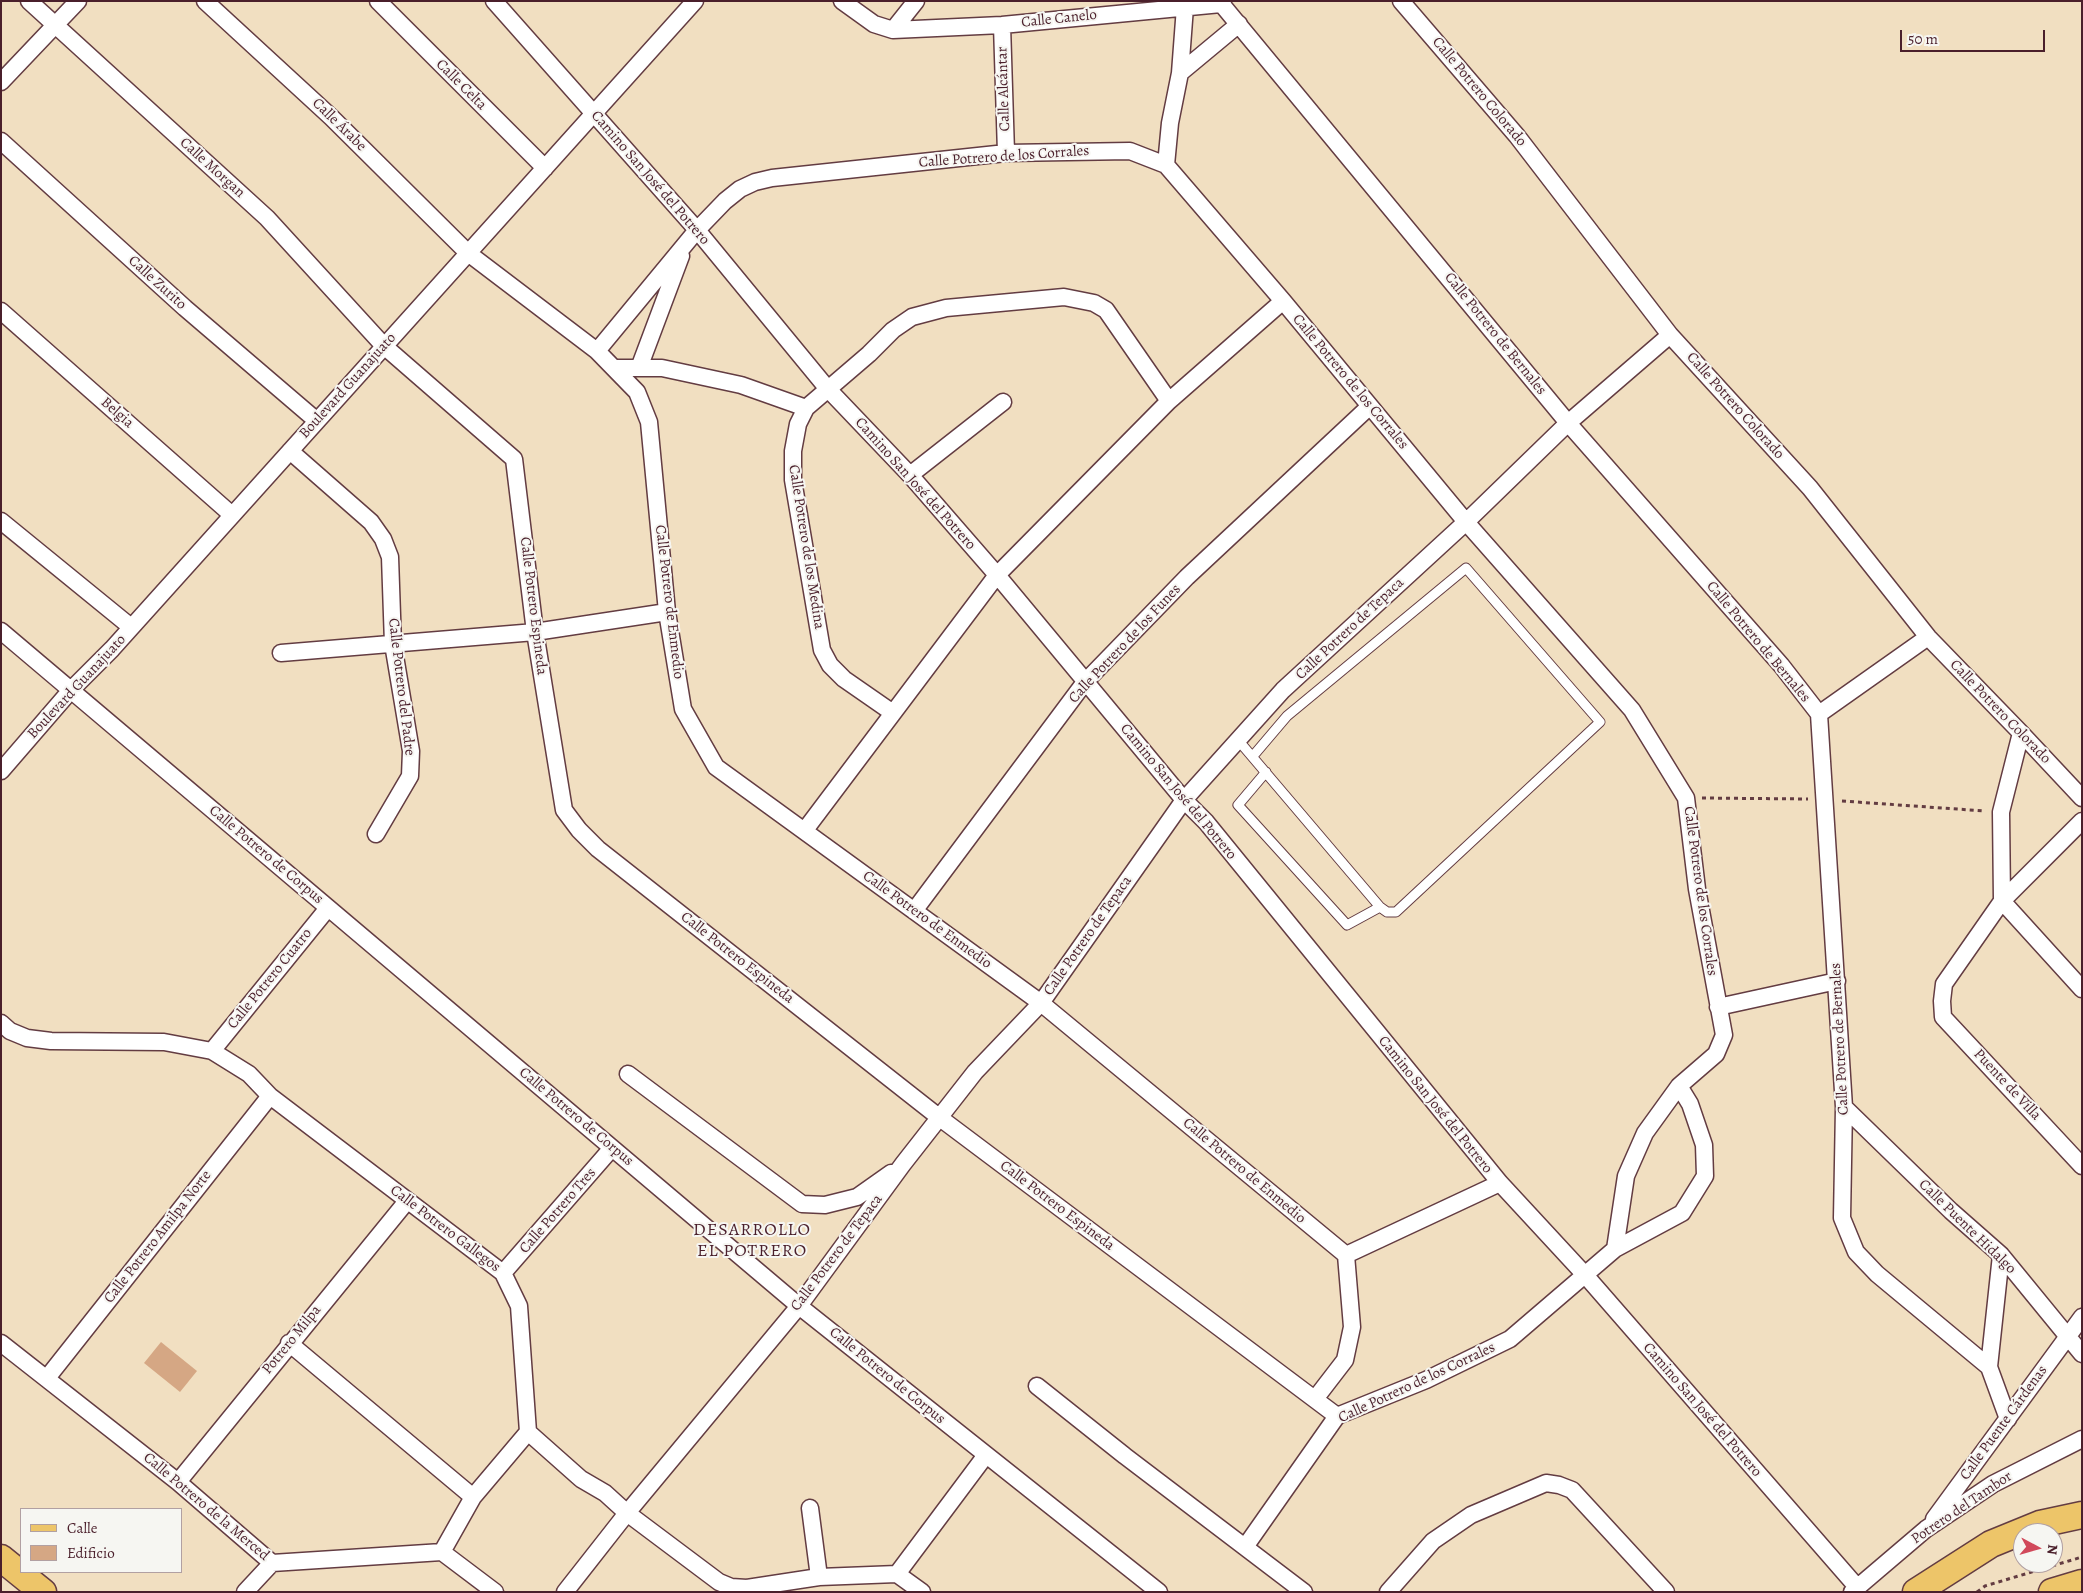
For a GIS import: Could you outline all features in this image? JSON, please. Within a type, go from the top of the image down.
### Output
[{"type":"main road","points":[[1916,1592],[1990,1544],[2040,1524],[2082,1515]]},
{"type":"main road","points":[[1,1558],[43,1592]]},
{"type":"main road","points":[[2052,1592],[2082,1583]]},
{"type":"street","name":"Calle Morgan","points":[[28,1],[267,218],[384,346]]},
{"type":"street","points":[[1,82],[78,1]]},
{"type":"street","name":"Calle Árabe","points":[[205,1],[332,117],[468,254]]},
{"type":"street","name":"Calle Celta","points":[[378,1],[545,168]]},
{"type":"street","name":"Camino San José del Potrero","points":[[494,1],[697,230],[827,388],[910,475],[997,575],[1184,800],[1206,822],[1500,1183],[1586,1276],[1854,1590]]},
{"type":"street","name":"Boulevard Guanajuato","points":[[1,771],[71,690],[112,648],[695,1]]},
{"type":"street","name":"Calle Canelo","points":[[842,1],[874,24],[893,30],[1002,25],[1221,2]]},
{"type":"street","points":[[893,30],[916,1]]},
{"type":"street","name":"Calle Potrero Colorado","points":[[1401,1],[1517,136],[1670,335],[1810,488],[1928,637],[2022,733],[2082,798]]},
{"type":"street","name":"Calle Potrero de Bernales","points":[[1221,2],[1568,423],[1781,665],[1820,714],[1838,981],[1844,1107],[1842,1218],[1856,1252],[1877,1274],[1989,1367]]},
{"type":"street","points":[[1166,165],[1170,123],[1180,73],[1185,7]]},
{"type":"street","points":[[1180,73],[1239,24]]},
{"type":"street","name":"Calle Alcántar","points":[[1002,25],[1006,153]]},
{"type":"street","name":"Calle Zurito","points":[[1,141],[185,308],[317,421]]},
{"type":"street","name":"Calle Potrero de los Corrales","points":[[697,230],[725,201],[740,189],[755,182],[782,177],[1006,153],[1130,151],[1166,165],[1283,300],[1466,522],[1632,710],[1686,798],[1697,889],[1724,1035],[1716,1054],[1679,1086],[1690,1104],[1704,1145],[1705,1176],[1682,1213],[1615,1249],[1586,1276],[1510,1339],[1426,1380],[1337,1416],[1244,1547]]},
{"type":"street","points":[[597,351],[697,230]]},
{"type":"street","points":[[640,368],[685,244]]},
{"type":"street","name":"Calle Potrero de Enmedio","points":[[468,254],[597,351],[637,392],[649,422],[667,612],[683,710],[716,767],[1041,1003],[1346,1255]]},
{"type":"street","name":"Calle Potrero de los Medina","points":[[893,713],[844,679],[830,665],[822,650],[794,480],[793,451],[798,424],[806,408],[827,388],[869,354],[893,330],[912,317],[946,308],[1064,297],[1094,303],[1106,310],[1168,401]]},
{"type":"street","points":[[805,830],[997,575],[1168,401],[1283,300]]},
{"type":"street","name":"Belgia","points":[[1,311],[232,515]]},
{"type":"street","name":"Calle Potrero de Tepaca","points":[[565,1592],[627,1513],[799,1306],[903,1164],[975,1072],[1041,1003],[1184,800],[1283,690],[1466,522],[1568,423],[1670,335]]},
{"type":"street","name":"Calle Potrero Espineda","points":[[384,346],[514,459],[535,632],[564,810],[579,830],[598,849],[940,1118],[1337,1416]]},
{"type":"street","points":[[615,368],[662,368],[741,385],[806,408]]},
{"type":"street","points":[[910,475],[1003,402]]},
{"type":"street","name":"Calle Potrero de los Funes","points":[[914,911],[1085,682],[1187,577],[1370,406]]},
{"type":"street","name":"Calle Potrero del Padre","points":[[290,451],[372,522],[383,539],[390,558],[393,644],[411,751],[410,776],[376,834]]},
{"type":"street","points":[[1,521],[131,627]]},
{"type":"street","points":[[281,654],[535,632],[667,612]]},
{"type":"street","name":"Calle Potrero de Corpus","points":[[1,631],[799,1306],[1159,1592]]},
{"type":"street","points":[[1820,714],[1928,637]]},
{"type":"street","points":[[2022,733],[2001,812],[2002,901],[2082,989]]},
{"type":"street","points":[[2002,901],[2082,821]]},
{"type":"street","name":"Puente de Villa","points":[[2002,901],[1944,984],[1943,1016],[2082,1166]]},
{"type":"street","name":"Calle Potrero Cuatro","points":[[212,1050],[328,908]]},
{"type":"street","points":[[1718,1007],[1838,981]]},
{"type":"street","name":"Calle Potrero Gallegos","points":[[1,1023],[10,1031],[27,1038],[50,1041],[164,1042],[212,1050],[249,1074],[270,1096],[503,1273],[519,1306],[528,1432]]},
{"type":"street","points":[[628,1074],[802,1204],[825,1206],[857,1197],[903,1164]]},
{"type":"street","points":[[1615,1249],[1626,1176],[1645,1133],[1679,1086]]},
{"type":"street","name":"Calle Potrero Amilpa Norte","points":[[47,1378],[270,1096]]},
{"type":"street","name":"Calle Puente Hidalgo","points":[[1844,1107],[1951,1212],[2000,1255],[2068,1334],[2082,1354]]},
{"type":"street","name":"Calle Potrero Tres","points":[[503,1273],[612,1148]]},
{"type":"street","points":[[1315,1399],[1345,1360],[1352,1327],[1346,1255],[1500,1183]]},
{"type":"street","name":"Potrero Milpa","points":[[178,1482],[289,1343],[407,1201]]},
{"type":"street","points":[[2000,1255],[1989,1367],[2008,1419]]},
{"type":"street","name":"Calle Puente Cárdenas","points":[[1926,1529],[2082,1317]]},
{"type":"street","name":"Calle Potrero de la Merced","points":[[1,1343],[178,1482],[272,1563],[442,1552]]},
{"type":"street","points":[[289,1343],[473,1497]]},
{"type":"street","points":[[1037,1386],[1304,1592]]},
{"type":"street","points":[[495,1592],[442,1552],[473,1497],[528,1432],[559,1462],[581,1479],[606,1493],[627,1513],[719,1582],[731,1587],[747,1588],[819,1577],[897,1574],[922,1592]]},
{"type":"street","name":"Potrero del Tambor","points":[[1854,1590],[1926,1529],[1993,1484],[2082,1439]]},
{"type":"street","points":[[897,1574],[986,1455]]},
{"type":"street","points":[[1388,1592],[1433,1541],[1471,1514],[1546,1483],[1559,1484],[1572,1490],[1666,1592]]},
{"type":"street","points":[[810,1508],[819,1577]]},
{"type":"street","points":[[245,1592],[272,1563]]},
{"type":"lane","points":[[1238,740],[1380,907],[1387,912],[1396,912],[1600,722],[1466,568],[1287,716],[1253,756]]},
{"type":"lane","points":[[1266,772],[1238,805],[1347,925],[1380,907]]},
{"type":"path","points":[[1977,1592],[1985,1586],[2082,1557]]},
{"type":"building","points":[[161,1342],[197,1371],[180,1392],[144,1363]]},
{"type":"district","name":"DESARROLLO EL POTRERO","points":[[752,1241]]}]
